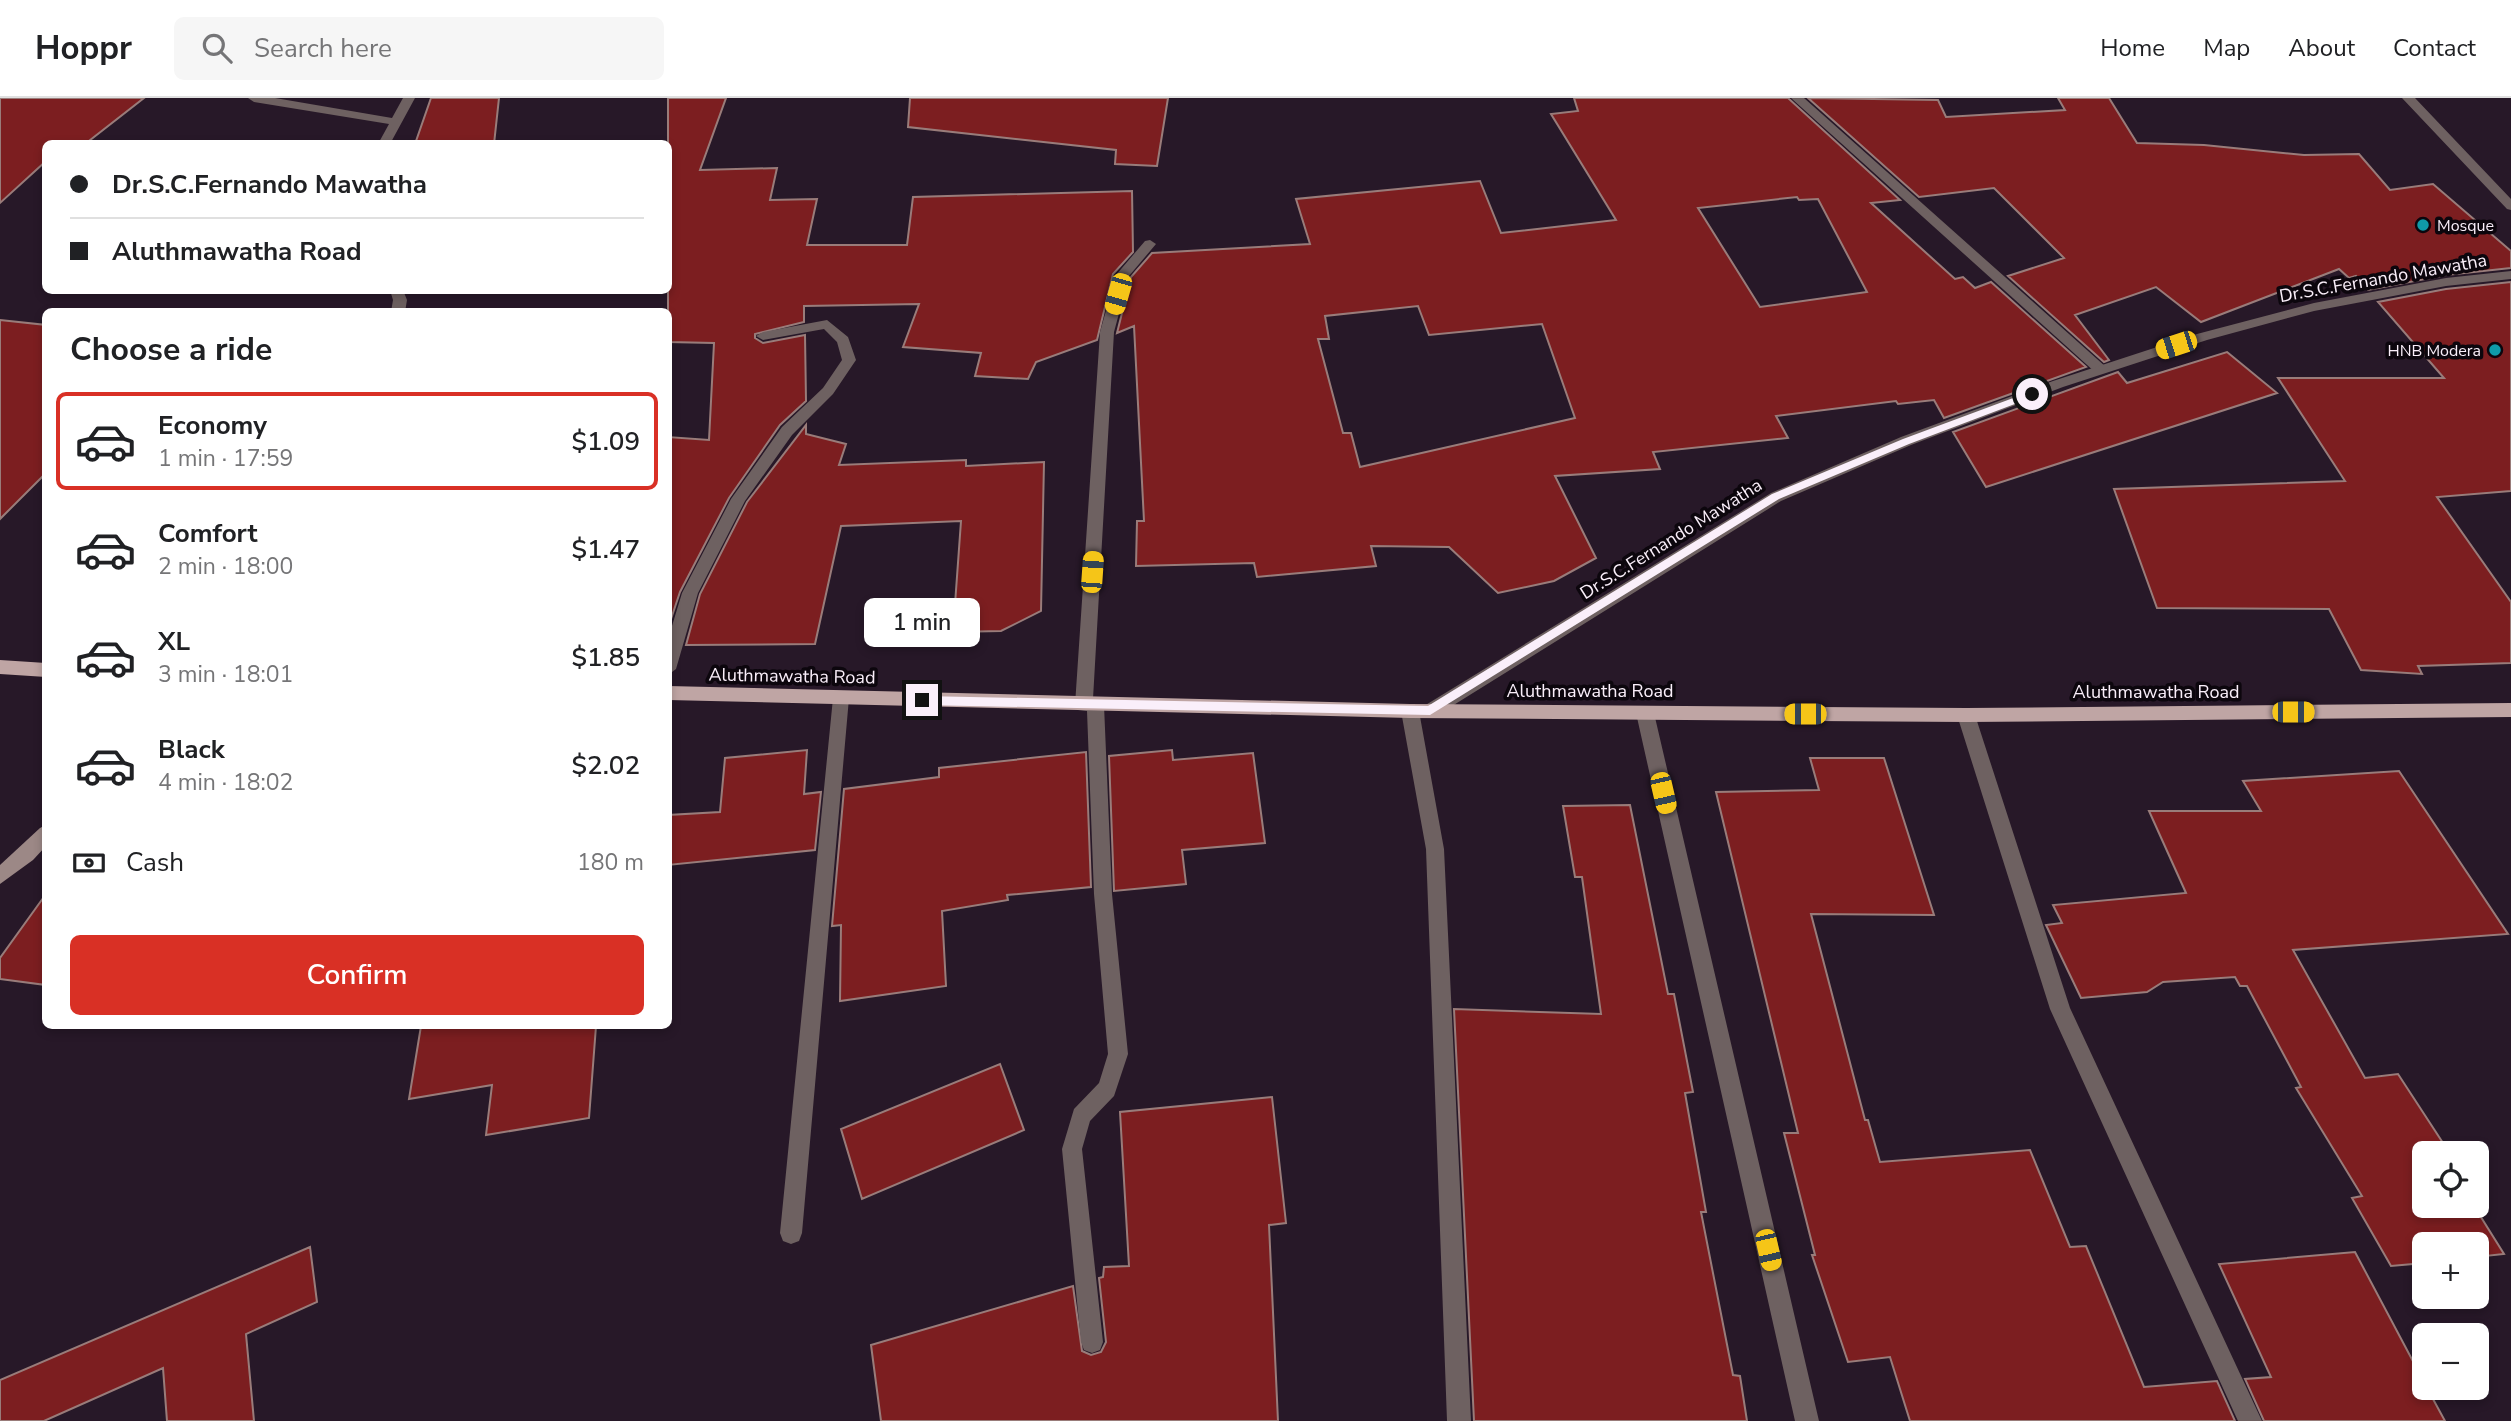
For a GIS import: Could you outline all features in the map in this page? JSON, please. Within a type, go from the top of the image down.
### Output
[{"type":"main road","points":[[0,667],[42,670]]},
{"type":"main road","name":"Aluthmawatha Road","points":[[672,693],[1420,711],[1966,715],[2511,710]]},
{"type":"main road","points":[[0,876],[42,837]]},
{"type":"street","points":[[254,98],[396,122]]},
{"type":"street","points":[[386,140],[409,98]]},
{"type":"street","points":[[1797,98],[2101,370]]},
{"type":"street","points":[[2408,98],[2510,203]]},
{"type":"street","points":[[1092,1342],[1072,1149],[1081,1116],[1107,1089],[1118,1054],[1114,984],[1103,894],[1090,705],[1107,332],[1123,275],[1150,244]]},
{"type":"street","name":"Dr.S.C.Fernando Mawatha","points":[[1420,711],[1776,497],[1906,442],[2101,370],[2314,307],[2446,282],[2511,275]]},
{"type":"street","points":[[672,655],[690,593],[739,499],[787,431],[828,391],[849,359],[843,340],[827,324],[763,336]]},
{"type":"street","points":[[791,1233],[841,698]]},
{"type":"street","points":[[1420,711],[1435,849],[1459,1421]]},
{"type":"street","points":[[1645,713],[1807,1421]]},
{"type":"street","points":[[1966,715],[2060,1009],[2250,1421]]},
{"type":"building","points":[[0,98],[144,98],[90,140],[42,140],[42,165],[0,203]]},
{"type":"building","points":[[431,98],[499,98],[494,140],[416,140]]},
{"type":"building","points":[[668,98],[726,98],[700,170],[777,168],[770,200],[817,199],[807,245],[907,245],[913,197],[1132,191],[1133,252],[1113,274],[1097,340],[1036,362],[1028,379],[975,376],[981,353],[903,347],[919,304],[804,306],[804,322],[755,334],[755,338],[763,343],[805,335],[806,401],[780,425],[729,498],[680,592],[672,616],[672,437],[709,440],[714,343],[672,342],[672,308],[668,308],[668,294],[672,294],[672,140],[668,140]]},
{"type":"building","points":[[910,98],[1168,98],[1157,166],[1115,164],[1116,150],[908,127]]},
{"type":"building","points":[[1574,98],[1788,98],[1900,200],[1871,203],[1955,279],[1963,277],[1975,288],[1991,282],[2086,367],[1944,418],[1934,400],[1898,404],[1896,401],[1776,416],[1788,438],[1653,452],[1660,469],[1555,476],[1596,558],[1554,581],[1498,593],[1449,547],[1371,546],[1376,566],[1257,577],[1254,563],[1136,566],[1137,521],[1144,521],[1134,326],[1117,333],[1131,277],[1152,253],[1310,244],[1296,199],[1480,181],[1501,233],[1616,220],[1551,114],[1578,111]],"holes":[[[1797,197],[1799,200],[1818,199],[1867,292],[1760,307],[1698,208]],[[1418,306],[1429,335],[1542,324],[1575,418],[1360,467],[1351,433],[1343,433],[1318,339],[1329,339],[1325,316]]]},
{"type":"building","points":[[1808,98],[1938,100],[1946,117],[2065,110],[2058,98],[2109,98],[2137,143],[2204,145],[2304,155],[2359,154],[2390,190],[2433,184],[2511,251],[2511,268],[2446,275],[2368,290],[2356,276],[2349,278],[2339,269],[2201,322],[2156,287],[2075,315],[2109,360],[2104,362],[2008,276],[2064,258],[1994,188],[1919,197]]},
{"type":"building","points":[[2511,282],[2511,491],[2437,497],[2511,602],[2511,663],[2418,666],[2422,674],[2361,670],[2329,609],[2157,608],[2114,489],[2345,481],[2278,378],[2444,378],[2378,302],[2446,289]]},
{"type":"building","points":[[0,320],[42,325],[42,477],[0,519]]},
{"type":"building","points":[[2227,352],[2277,393],[1986,487],[1953,432],[2118,372],[2127,383]]},
{"type":"building","points":[[806,425],[806,434],[846,444],[839,465],[966,460],[966,466],[1044,462],[1041,611],[1001,631],[953,632],[961,521],[841,526],[815,644],[686,645],[700,594],[747,502]]},
{"type":"building","points":[[807,750],[804,794],[821,792],[815,850],[672,865],[672,815],[720,812],[725,758]]},
{"type":"building","points":[[1172,750],[1173,760],[1253,753],[1265,843],[1182,850],[1186,884],[1114,891],[1109,756]]},
{"type":"building","points":[[1086,752],[1091,887],[1007,895],[1008,900],[942,911],[946,986],[840,1001],[841,925],[832,926],[844,789],[939,777],[939,768]]},
{"type":"building","points":[[1810,758],[1884,758],[1934,915],[1811,914],[1865,1120],[1868,1120],[1880,1162],[2030,1150],[2070,1247],[2086,1246],[2144,1387],[2217,1381],[2235,1421],[1910,1421],[1890,1357],[1848,1362],[1812,1255],[1815,1255],[1784,1133],[1798,1133],[1716,792],[1819,790]]},
{"type":"building","points":[[2399,771],[2508,934],[2293,950],[2365,1078],[2398,1074],[2442,1141],[2412,1141],[2412,1218],[2482,1218],[2504,1254],[2489,1256],[2489,1232],[2412,1232],[2412,1264],[2391,1266],[2352,1198],[2362,1196],[2296,1088],[2301,1087],[2247,986],[2240,986],[2235,977],[2163,982],[2147,992],[2081,998],[2046,925],[2062,923],[2053,905],[2186,893],[2149,811],[2261,811],[2243,781]]},
{"type":"building","points":[[1630,805],[1668,994],[1674,994],[1693,1092],[1685,1093],[1706,1212],[1701,1212],[1733,1375],[1740,1376],[1747,1421],[1474,1421],[1454,1009],[1601,1014],[1582,877],[1575,877],[1563,806]]},
{"type":"building","points":[[42,900],[42,984],[0,979],[0,958]]},
{"type":"building","points":[[421,1029],[596,1029],[589,1118],[486,1135],[492,1085],[409,1099]]},
{"type":"building","points":[[1000,1064],[1024,1130],[862,1199],[841,1129]]},
{"type":"building","points":[[1272,1097],[1286,1223],[1269,1225],[1278,1421],[881,1421],[871,1345],[1073,1286],[1082,1351],[1091,1355],[1101,1352],[1106,1342],[1099,1278],[1103,1277],[1104,1267],[1129,1266],[1120,1112]]},
{"type":"building","points":[[310,1247],[317,1302],[246,1334],[254,1421],[167,1421],[163,1368],[44,1421],[0,1421],[0,1380]]},
{"type":"building","points":[[2355,1252],[2412,1359],[2412,1400],[2434,1400],[2445,1421],[2264,1421],[2245,1379],[2271,1377],[2219,1264]]},
{"type":"place","name":"Mosque","points":[[2423,225]]},
{"type":"place","name":"HNB Modera","points":[[2495,350]]},
{"type":"route","points":[[922,700],[1430,711],[1776,497],[1906,442],[2032,394]]}]
